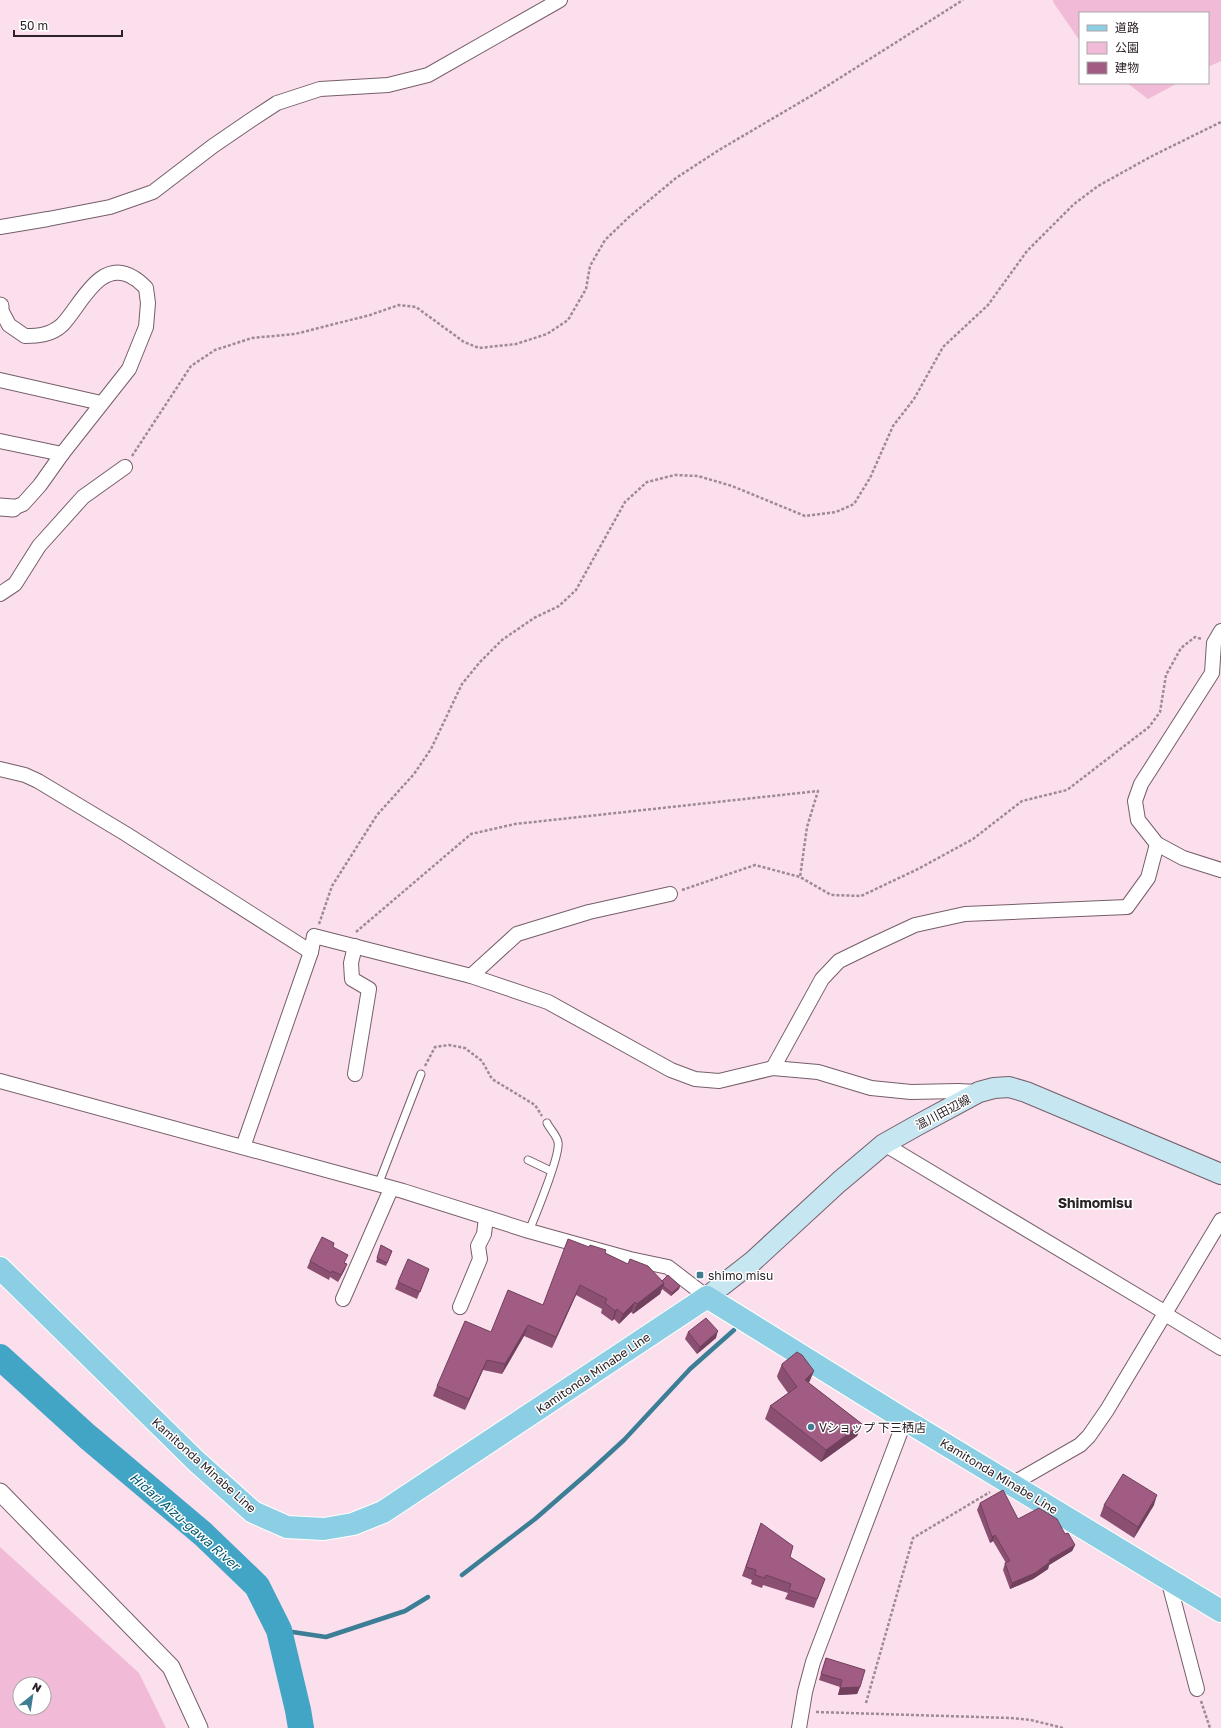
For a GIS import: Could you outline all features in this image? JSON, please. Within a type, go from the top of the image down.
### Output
[{"type":"main road","name":"温川田辺線","points":[[707,1296],[752,1262],[884,1144],[979,1092],[994,1088],[1009,1087],[1026,1092],[1221,1174]]},
{"type":"main road","name":"Kamitonda Minabe Line","points":[[0,1268],[190,1456],[253,1512],[287,1527],[324,1529],[353,1524],[383,1512],[707,1296],[905,1420],[1010,1482],[1221,1611]]},
{"type":"street","points":[[0,227],[110,207],[153,192],[213,146],[277,104],[320,89],[388,85],[428,75],[560,0]]},
{"type":"street","points":[[0,307],[10,325],[25,336],[44,336],[61,325],[90,288],[104,276],[120,273],[133,277],[146,288],[148,303],[146,327],[128,369],[62,454],[40,485],[23,504],[7,508]]},
{"type":"street","points":[[0,380],[101,403]]},
{"type":"street","points":[[0,441],[62,454]]},
{"type":"street","points":[[0,594],[15,584],[39,546],[83,497],[125,466]]},
{"type":"street","points":[[1218,637],[1212,673],[1141,784],[1135,801],[1138,820],[1157,844],[1183,858],[1221,870]]},
{"type":"street","points":[[0,769],[25,775],[38,781],[126,834],[311,952]]},
{"type":"street","points":[[773,1068],[822,979],[839,961],[915,926],[964,914],[1127,907],[1148,878],[1157,844]]},
{"type":"street","points":[[471,976],[517,934],[589,912],[670,894]]},
{"type":"street","points":[[243,1147],[311,952],[314,936],[471,976],[548,1002],[671,1070],[695,1079],[719,1081],[773,1068],[818,1072],[871,1088],[911,1092],[979,1092]]},
{"type":"street","points":[[349,945],[352,979],[369,989],[355,1074]]},
{"type":"street","points":[[0,1081],[243,1147],[384,1187],[529,1231],[630,1259],[668,1267],[707,1296]]},
{"type":"street","points":[[884,1144],[1161,1310],[1165,1314],[1221,1348]]},
{"type":"street","points":[[343,1299],[384,1187]]},
{"type":"street","points":[[460,1307],[480,1259],[478,1246],[484,1234],[486,1218]]},
{"type":"street","points":[[1010,1482],[1080,1445],[1089,1436],[1107,1410],[1221,1220]]},
{"type":"street","points":[[800,1720],[813,1662],[905,1420]]},
{"type":"street","points":[[0,1492],[171,1667],[199,1728]]},
{"type":"street","points":[[1168,1579],[1197,1689]]},
{"type":"lane","points":[[384,1187],[421,1074]]},
{"type":"lane","points":[[529,1231],[558,1152],[558,1142],[547,1123]]},
{"type":"lane","points":[[528,1160],[551,1170]]},
{"type":"path","points":[[125,466],[191,366],[216,350],[252,338],[295,334],[370,315],[399,305],[416,307],[464,342],[479,348],[516,344],[547,334],[568,320],[586,290],[590,266],[605,240],[629,216],[676,178],[719,150],[816,94],[962,0]]},
{"type":"path","points":[[314,936],[332,886],[377,815],[414,774],[431,749],[462,684],[480,662],[502,640],[534,618],[559,606],[576,590],[625,502],[647,482],[675,475],[698,476],[732,486],[805,516],[836,512],[854,504],[870,478],[893,426],[914,399],[943,347],[988,305],[1027,251],[1074,204],[1098,186],[1152,156],[1221,122]]},
{"type":"path","points":[[670,894],[755,865],[800,877],[831,895],[861,896],[918,869],[973,839],[1022,801],[1067,790],[1149,727],[1160,712],[1166,675],[1181,648],[1195,637],[1218,637]]},
{"type":"path","points":[[349,945],[471,834],[515,824],[818,791],[807,827],[800,877]]},
{"type":"path","points":[[421,1074],[435,1047],[449,1045],[465,1048],[482,1062],[492,1079],[535,1105],[547,1123]]},
{"type":"path","points":[[866,1703],[913,1538],[1010,1482]]},
{"type":"path","points":[[1197,1689],[1210,1728]]},
{"type":"path","points":[[800,1720],[1011,1718],[1031,1720],[1062,1728]]},
{"type":"green space","points":[[1053,0],[1221,0],[1221,61],[1209,67],[1209,12],[1079,12],[1079,40]]},
{"type":"green space","points":[[1128,84],[1176,84],[1148,99]]},
{"type":"green space","points":[[0,1547],[139,1673],[166,1728],[0,1728]]},
{"type":"building","points":[[322,1237],[334,1243],[333,1247],[348,1255],[344,1263],[347,1264],[341,1275],[332,1271],[331,1273],[310,1261]]},
{"type":"building","points":[[568,1239],[589,1247],[590,1245],[606,1250],[605,1253],[628,1264],[630,1259],[648,1266],[664,1283],[637,1304],[635,1302],[623,1314],[617,1309],[615,1311],[605,1303],[607,1299],[580,1285],[556,1337],[528,1325],[505,1364],[487,1360],[469,1399],[437,1386],[465,1321],[491,1332],[508,1290],[543,1305]]},
{"type":"building","points":[[381,1245],[392,1251],[387,1263],[377,1258]]},
{"type":"building","points":[[408,1259],[429,1269],[420,1292],[398,1282]]},
{"type":"building","points":[[668,1275],[680,1286],[672,1293],[663,1286],[664,1283],[662,1281]]},
{"type":"building","points":[[706,1318],[718,1331],[700,1347],[688,1332]]},
{"type":"building","points":[[797,1352],[802,1355],[814,1371],[805,1380],[862,1424],[826,1450],[770,1406],[797,1387],[782,1364]]},
{"type":"building","points":[[1123,1474],[1157,1495],[1138,1527],[1104,1505]]},
{"type":"building","points":[[1003,1490],[1018,1519],[1039,1508],[1057,1519],[1065,1534],[1068,1533],[1075,1545],[1049,1560],[1050,1562],[1035,1573],[1012,1583],[1005,1563],[1010,1561],[995,1535],[992,1537],[980,1503]]},
{"type":"building","points":[[761,1523],[793,1546],[790,1557],[825,1579],[817,1599],[789,1590],[791,1584],[766,1575],[765,1578],[755,1575],[756,1570],[746,1567]]},
{"type":"building","points":[[826,1658],[865,1670],[860,1687],[840,1688],[842,1680],[821,1674]]},
{"type":"waterway","points":[[462,1575],[535,1519],[588,1473],[624,1440],[690,1369],[734,1330]]},
{"type":"waterway","name":"Hidari Aizu-gawa River","points":[[0,1357],[88,1437],[203,1534],[257,1586],[279,1630],[301,1728]]},
{"type":"waterway","points":[[279,1630],[326,1637],[405,1611],[428,1597]]},
{"type":"place","name":"shimo misu","points":[[700,1275]]},
{"type":"place","name":"Vショップ 下三栖店","points":[[811,1427]]},
{"type":"district","name":"Shimomisu","points":[[1095,1202]]}]
